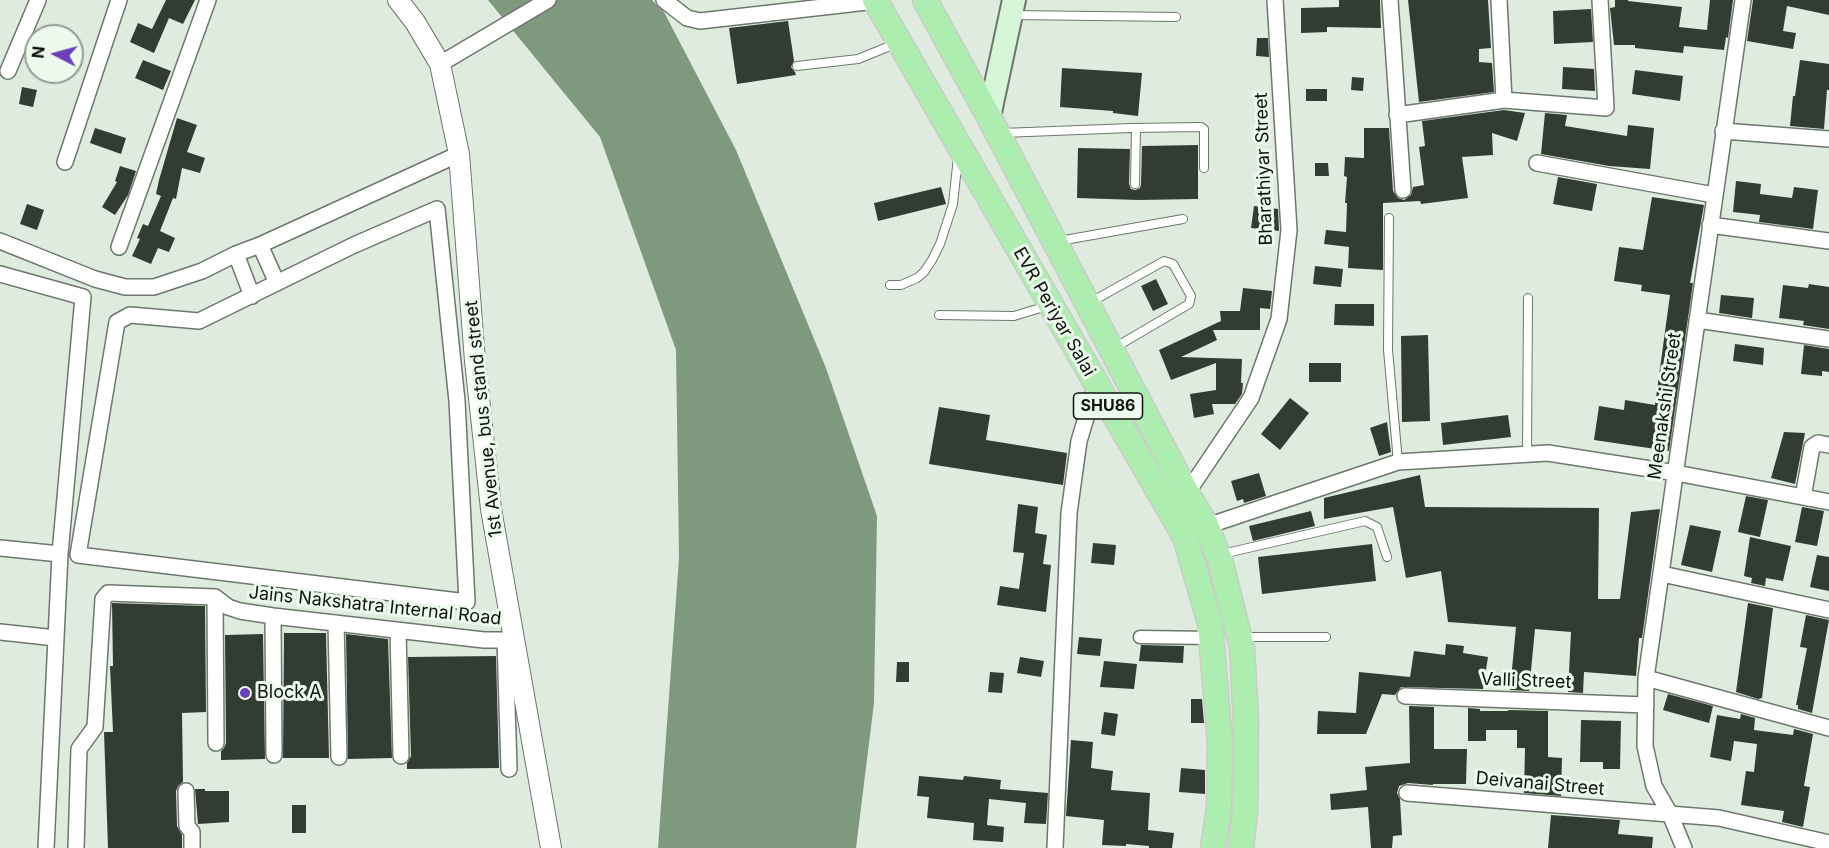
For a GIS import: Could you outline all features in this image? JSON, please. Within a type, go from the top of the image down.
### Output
[{"type":"main road","name":"EVR Periyar Salai","points":[[876,0],[1185,537],[1210,623],[1212,638],[1220,741],[1219,808],[1213,848]]},
{"type":"main road","name":"EVR Periyar Salai","points":[[925,0],[1206,525],[1218,555],[1242,648],[1246,722],[1245,811],[1241,848]]},
{"type":"main road","points":[[993,125],[1012,7]]},
{"type":"street","points":[[8,71],[38,0]]},
{"type":"street","points":[[65,162],[119,0]]},
{"type":"street","points":[[119,247],[208,0]]},
{"type":"street","name":"1st Avenue, bus stand street","points":[[398,0],[415,22],[440,64],[459,154],[475,361],[491,509],[510,640],[545,845]]},
{"type":"street","points":[[440,64],[548,0]]},
{"type":"street","points":[[664,0],[687,18],[700,21],[876,0]]},
{"type":"street","name":"Bharathiyar Street","points":[[1187,493],[1251,398],[1279,319],[1289,230],[1275,0]]},
{"type":"street","points":[[1390,0],[1403,190]]},
{"type":"street","points":[[1499,0],[1504,100]]},
{"type":"street","points":[[1397,115],[1504,100],[1606,108],[1600,0]]},
{"type":"street","name":"Meenakshi Street","points":[[1684,848],[1670,814],[1654,786],[1644,746],[1646,678],[1743,0]]},
{"type":"street","points":[[1723,131],[1829,139]]},
{"type":"street","points":[[0,241],[86,276],[125,287],[154,287],[202,271],[459,154]]},
{"type":"street","points":[[1537,163],[1714,195]]},
{"type":"street","points":[[437,209],[457,401],[466,602],[78,555],[117,322],[130,315],[199,321],[277,283],[354,245],[437,209]]},
{"type":"street","points":[[1710,225],[1829,241]]},
{"type":"street","points":[[260,245],[277,283]]},
{"type":"street","points":[[236,254],[252,296]]},
{"type":"street","points":[[0,274],[83,297],[60,554],[46,848]]},
{"type":"street","points":[[1697,320],[1829,339]]},
{"type":"street","points":[[1055,848],[1069,513],[1079,441],[1096,385]]},
{"type":"street","points":[[1803,497],[1812,447],[1818,443],[1829,445]]},
{"type":"street","points":[[1185,537],[1206,525],[1398,462],[1527,454],[1548,453],[1676,473],[1829,502]]},
{"type":"street","points":[[0,548],[60,554]]},
{"type":"street","points":[[1662,574],[1829,610]]},
{"type":"street","name":"Jains Nakshatra Internal Road","points":[[76,848],[79,749],[95,727],[103,599],[108,593],[215,597],[228,607],[240,611],[273,616],[484,640],[510,640]]},
{"type":"street","points":[[215,597],[216,743]]},
{"type":"street","points":[[273,616],[274,755]]},
{"type":"street","points":[[336,623],[339,757]]},
{"type":"street","points":[[398,631],[401,756]]},
{"type":"street","points":[[0,632],[56,638]]},
{"type":"street","points":[[1140,637],[1212,638]]},
{"type":"street","points":[[509,769],[510,640]]},
{"type":"street","points":[[1646,678],[1829,728]]},
{"type":"street","name":"Valli Street","points":[[1405,696],[1646,705]]},
{"type":"street","points":[[186,791],[187,826],[192,832],[192,848]]},
{"type":"street","name":"Deivanai Street","points":[[1407,793],[1719,818],[1829,843]]},
{"type":"lane","points":[[1012,7],[1176,17]]},
{"type":"lane","points":[[797,66],[858,59],[899,42]]},
{"type":"lane","points":[[993,125],[1201,127],[1204,129],[1204,168]]},
{"type":"lane","points":[[1135,184],[1136,128]]},
{"type":"lane","points":[[890,285],[901,285],[917,278],[924,272],[940,244],[953,204],[960,147]]},
{"type":"lane","points":[[1389,218],[1388,350],[1398,462]]},
{"type":"lane","points":[[1054,242],[1183,219]]},
{"type":"lane","points":[[1087,304],[1164,261],[1173,264],[1191,296],[1189,304],[1112,350]]},
{"type":"lane","points":[[1527,454],[1528,298]]},
{"type":"lane","points":[[939,315],[1014,316],[1050,305]]},
{"type":"lane","points":[[1218,555],[1365,521],[1377,527],[1387,557]]},
{"type":"lane","points":[[1239,637],[1326,638]]},
{"type":"shaded area","points":[[488,0],[652,0],[664,12],[736,150],[826,368],[877,516],[874,703],[856,848],[658,848],[679,558],[676,350],[600,137]]},
{"type":"building","points":[[166,0],[195,0],[183,24],[169,18],[154,53],[130,42],[138,23],[152,29]]},
{"type":"building","points":[[1339,0],[1380,0],[1381,28],[1327,27],[1327,32],[1301,33],[1301,8],[1339,7]]},
{"type":"building","points":[[1408,0],[1488,0],[1491,48],[1479,49],[1479,62],[1492,63],[1494,92],[1419,102]]},
{"type":"building","points":[[1615,0],[1682,7],[1679,27],[1707,30],[1710,0],[1733,0],[1728,38],[1726,37],[1724,50],[1684,46],[1683,53],[1635,48],[1635,45],[1614,45],[1610,8],[1615,7]]},
{"type":"building","points":[[1753,0],[1829,0],[1829,15],[1787,6],[1783,31],[1796,33],[1793,49],[1747,41]]},
{"type":"building","points":[[1591,9],[1593,42],[1554,44],[1553,11]]},
{"type":"building","points":[[788,21],[794,61],[791,67],[796,75],[737,84],[729,28]]},
{"type":"building","points":[[1257,38],[1268,38],[1269,57],[1256,56]]},
{"type":"building","points":[[143,60],[171,71],[163,90],[135,78]]},
{"type":"building","points":[[1800,60],[1829,64],[1829,90],[1827,90],[1824,129],[1790,126]]},
{"type":"building","points":[[1563,67],[1594,69],[1595,91],[1562,89]]},
{"type":"building","points":[[1062,68],[1142,73],[1138,116],[1113,113],[1113,111],[1060,107]]},
{"type":"building","points":[[1635,70],[1683,76],[1680,101],[1632,94]]},
{"type":"building","points":[[1352,77],[1364,78],[1363,91],[1351,90]]},
{"type":"building","points":[[22,87],[37,90],[33,107],[19,104]]},
{"type":"building","points":[[1306,89],[1327,89],[1327,101],[1306,101]]},
{"type":"building","points":[[1504,110],[1525,113],[1517,141],[1492,133],[1493,155],[1462,157],[1468,198],[1421,204],[1420,201],[1383,203],[1383,270],[1348,268],[1349,247],[1324,244],[1326,230],[1346,232],[1345,157],[1364,158],[1364,128],[1389,128],[1393,191],[1398,198],[1404,200],[1411,195],[1413,187],[1424,185],[1419,147],[1425,146],[1422,121]]},
{"type":"building","points":[[1545,113],[1567,115],[1565,126],[1627,136],[1628,125],[1654,128],[1650,169],[1609,166],[1541,154]]},
{"type":"building","points":[[177,118],[197,125],[187,152],[205,158],[200,173],[182,168],[176,199],[173,198],[160,231],[175,238],[169,252],[158,248],[151,264],[132,256],[140,239],[137,238],[143,224],[148,226],[161,196],[156,194]]},
{"type":"building","points":[[95,128],[126,138],[121,154],[90,143]]},
{"type":"building","points":[[1198,145],[1198,199],[1077,198],[1078,148],[1130,149],[1129,184],[1131,189],[1135,190],[1140,188],[1141,184],[1142,146]]},
{"type":"building","points":[[1315,163],[1328,163],[1329,176],[1315,176]]},
{"type":"building","points":[[120,166],[136,171],[128,195],[115,215],[102,207],[117,182],[115,181]]},
{"type":"building","points":[[1558,177],[1597,184],[1592,211],[1553,204]]},
{"type":"building","points":[[1736,181],[1761,184],[1760,194],[1792,198],[1794,187],[1818,190],[1813,229],[1759,222],[1760,215],[1733,212]]},
{"type":"building","points":[[941,187],[946,204],[878,221],[874,203]]},
{"type":"building","points":[[1652,197],[1704,205],[1690,283],[1693,283],[1669,451],[1594,440],[1599,406],[1624,410],[1625,400],[1655,405],[1670,295],[1641,291],[1642,285],[1614,281],[1619,247],[1643,250]]},
{"type":"building","points":[[27,204],[44,210],[37,230],[20,224]]},
{"type":"building","points":[[1254,206],[1278,209],[1279,231],[1251,228]]},
{"type":"building","points":[[1315,266],[1343,269],[1341,287],[1313,284]]},
{"type":"building","points":[[1156,279],[1168,304],[1153,311],[1141,286]]},
{"type":"building","points":[[1809,284],[1829,287],[1829,329],[1803,325],[1804,321],[1779,318],[1783,285],[1808,288]]},
{"type":"building","points":[[1243,288],[1272,291],[1270,309],[1260,308],[1260,330],[1213,330],[1217,340],[1181,357],[1242,359],[1242,394],[1235,404],[1212,404],[1214,414],[1194,418],[1190,394],[1216,390],[1216,363],[1171,380],[1159,350],[1221,321],[1220,311],[1240,311]]},
{"type":"building","points":[[1721,295],[1754,298],[1752,318],[1719,313]]},
{"type":"building","points":[[1335,304],[1374,304],[1374,326],[1334,325]]},
{"type":"building","points":[[1428,335],[1430,421],[1402,422],[1401,336]]},
{"type":"building","points":[[1735,344],[1764,348],[1763,365],[1733,361]]},
{"type":"building","points":[[1804,345],[1829,349],[1829,372],[1822,371],[1822,376],[1801,374]]},
{"type":"building","points":[[1309,363],[1341,363],[1341,382],[1309,382]]},
{"type":"building","points":[[1290,398],[1309,413],[1280,450],[1261,434]]},
{"type":"building","points":[[939,407],[990,415],[986,440],[1067,453],[1063,485],[929,464]]},
{"type":"building","points":[[1508,415],[1511,437],[1443,445],[1441,423]]},
{"type":"building","points":[[1387,422],[1391,452],[1379,456],[1370,428]]},
{"type":"building","points":[[1784,432],[1805,433],[1795,484],[1771,478]]},
{"type":"building","points":[[1259,473],[1266,496],[1244,503],[1243,499],[1237,501],[1231,481]]},
{"type":"building","points":[[1420,475],[1425,507],[1599,508],[1598,599],[1620,599],[1631,512],[1660,509],[1642,638],[1639,638],[1636,676],[1584,672],[1583,693],[1568,692],[1571,632],[1535,629],[1529,691],[1510,690],[1516,627],[1448,622],[1441,571],[1406,578],[1393,507],[1324,519],[1324,498]]},
{"type":"building","points":[[1746,496],[1768,500],[1760,537],[1738,532]]},
{"type":"building","points":[[1018,504],[1038,507],[1035,533],[1047,535],[1043,564],[1051,565],[1046,612],[997,605],[1000,586],[1019,589],[1024,553],[1013,552]]},
{"type":"building","points":[[1802,507],[1824,511],[1817,546],[1795,542]]},
{"type":"building","points":[[1311,511],[1315,526],[1253,541],[1249,526]]},
{"type":"building","points":[[1690,525],[1721,531],[1712,572],[1681,565]]},
{"type":"building","points":[[1750,537],[1791,546],[1783,581],[1766,578],[1765,586],[1751,583],[1752,578],[1744,576]]},
{"type":"building","points":[[1093,543],[1116,545],[1114,565],[1091,563]]},
{"type":"building","points":[[1372,544],[1376,581],[1262,594],[1258,557]]},
{"type":"building","points":[[1817,555],[1829,557],[1829,591],[1810,587]]},
{"type":"building","points":[[112,603],[205,606],[206,712],[182,713],[183,782],[176,791],[177,826],[182,835],[182,848],[108,848],[104,732],[113,732],[110,666],[113,666]]},
{"type":"building","points":[[1748,603],[1773,608],[1762,698],[1758,699],[1736,692]]},
{"type":"building","points":[[1806,615],[1829,620],[1812,713],[1798,709],[1796,705],[1807,648],[1800,647]]},
{"type":"building","points":[[284,633],[326,633],[329,758],[283,758]]},
{"type":"building","name":"Block A","points":[[263,634],[265,759],[221,760],[221,751],[226,743],[225,635]]},
{"type":"building","points":[[346,634],[388,639],[392,758],[348,759]]},
{"type":"building","points":[[1079,637],[1102,639],[1100,656],[1077,654]]},
{"type":"building","points":[[1446,644],[1464,646],[1463,653],[1488,657],[1483,689],[1401,687],[1395,695],[1382,694],[1366,734],[1317,734],[1318,711],[1356,713],[1359,672],[1410,677],[1414,651],[1445,655]]},
{"type":"building","points":[[1141,645],[1184,646],[1183,663],[1139,661]]},
{"type":"building","points":[[496,656],[499,768],[407,769],[411,756],[408,657]]},
{"type":"building","points":[[1020,657],[1044,661],[1041,677],[1017,673]]},
{"type":"building","points":[[1104,661],[1137,664],[1134,689],[1100,687]]},
{"type":"building","points":[[897,662],[909,662],[909,682],[896,682]]},
{"type":"building","points":[[990,672],[1004,673],[1002,693],[988,692]]},
{"type":"building","points":[[1668,694],[1713,706],[1709,723],[1663,710]]},
{"type":"building","points":[[1191,699],[1202,699],[1204,723],[1191,723]]},
{"type":"building","points":[[1409,706],[1434,707],[1434,749],[1467,749],[1466,784],[1408,783],[1399,786],[1397,793],[1400,799],[1402,835],[1393,836],[1392,848],[1371,848],[1368,807],[1331,810],[1330,794],[1367,790],[1365,767],[1410,763]]},
{"type":"building","points":[[1468,708],[1480,709],[1480,711],[1548,711],[1548,757],[1562,758],[1561,796],[1524,793],[1525,748],[1517,748],[1517,730],[1486,730],[1486,741],[1468,741]]},
{"type":"building","points":[[1104,712],[1118,714],[1115,736],[1101,734]]},
{"type":"building","points":[[1741,714],[1755,718],[1754,730],[1793,735],[1794,729],[1813,734],[1804,786],[1810,787],[1803,827],[1782,822],[1784,811],[1741,805],[1746,771],[1754,772],[1757,744],[1734,741],[1731,761],[1710,757],[1717,715],[1740,719]]},
{"type":"building","points":[[1581,720],[1621,721],[1620,769],[1603,769],[1603,762],[1580,762]]},
{"type":"building","points":[[1071,740],[1093,742],[1091,768],[1113,771],[1111,790],[1150,793],[1148,830],[1174,833],[1172,848],[1149,848],[1149,846],[1126,844],[1126,846],[1102,845],[1104,820],[1066,816]]},
{"type":"building","points":[[1181,768],[1205,770],[1205,794],[1179,792]]},
{"type":"building","points":[[919,776],[963,780],[964,776],[1001,780],[1000,789],[1048,793],[1046,824],[1024,823],[1026,803],[989,799],[987,825],[1004,827],[1003,842],[973,840],[974,823],[927,818],[929,797],[917,796]]},
{"type":"building","points":[[195,789],[229,791],[229,822],[198,824]]},
{"type":"building","points":[[292,805],[306,805],[306,833],[292,833]]},
{"type":"building","points":[[1551,815],[1620,820],[1618,834],[1653,837],[1652,848],[1548,848]]},
{"type":"place","name":"Block A","points":[[245,693]]}]
